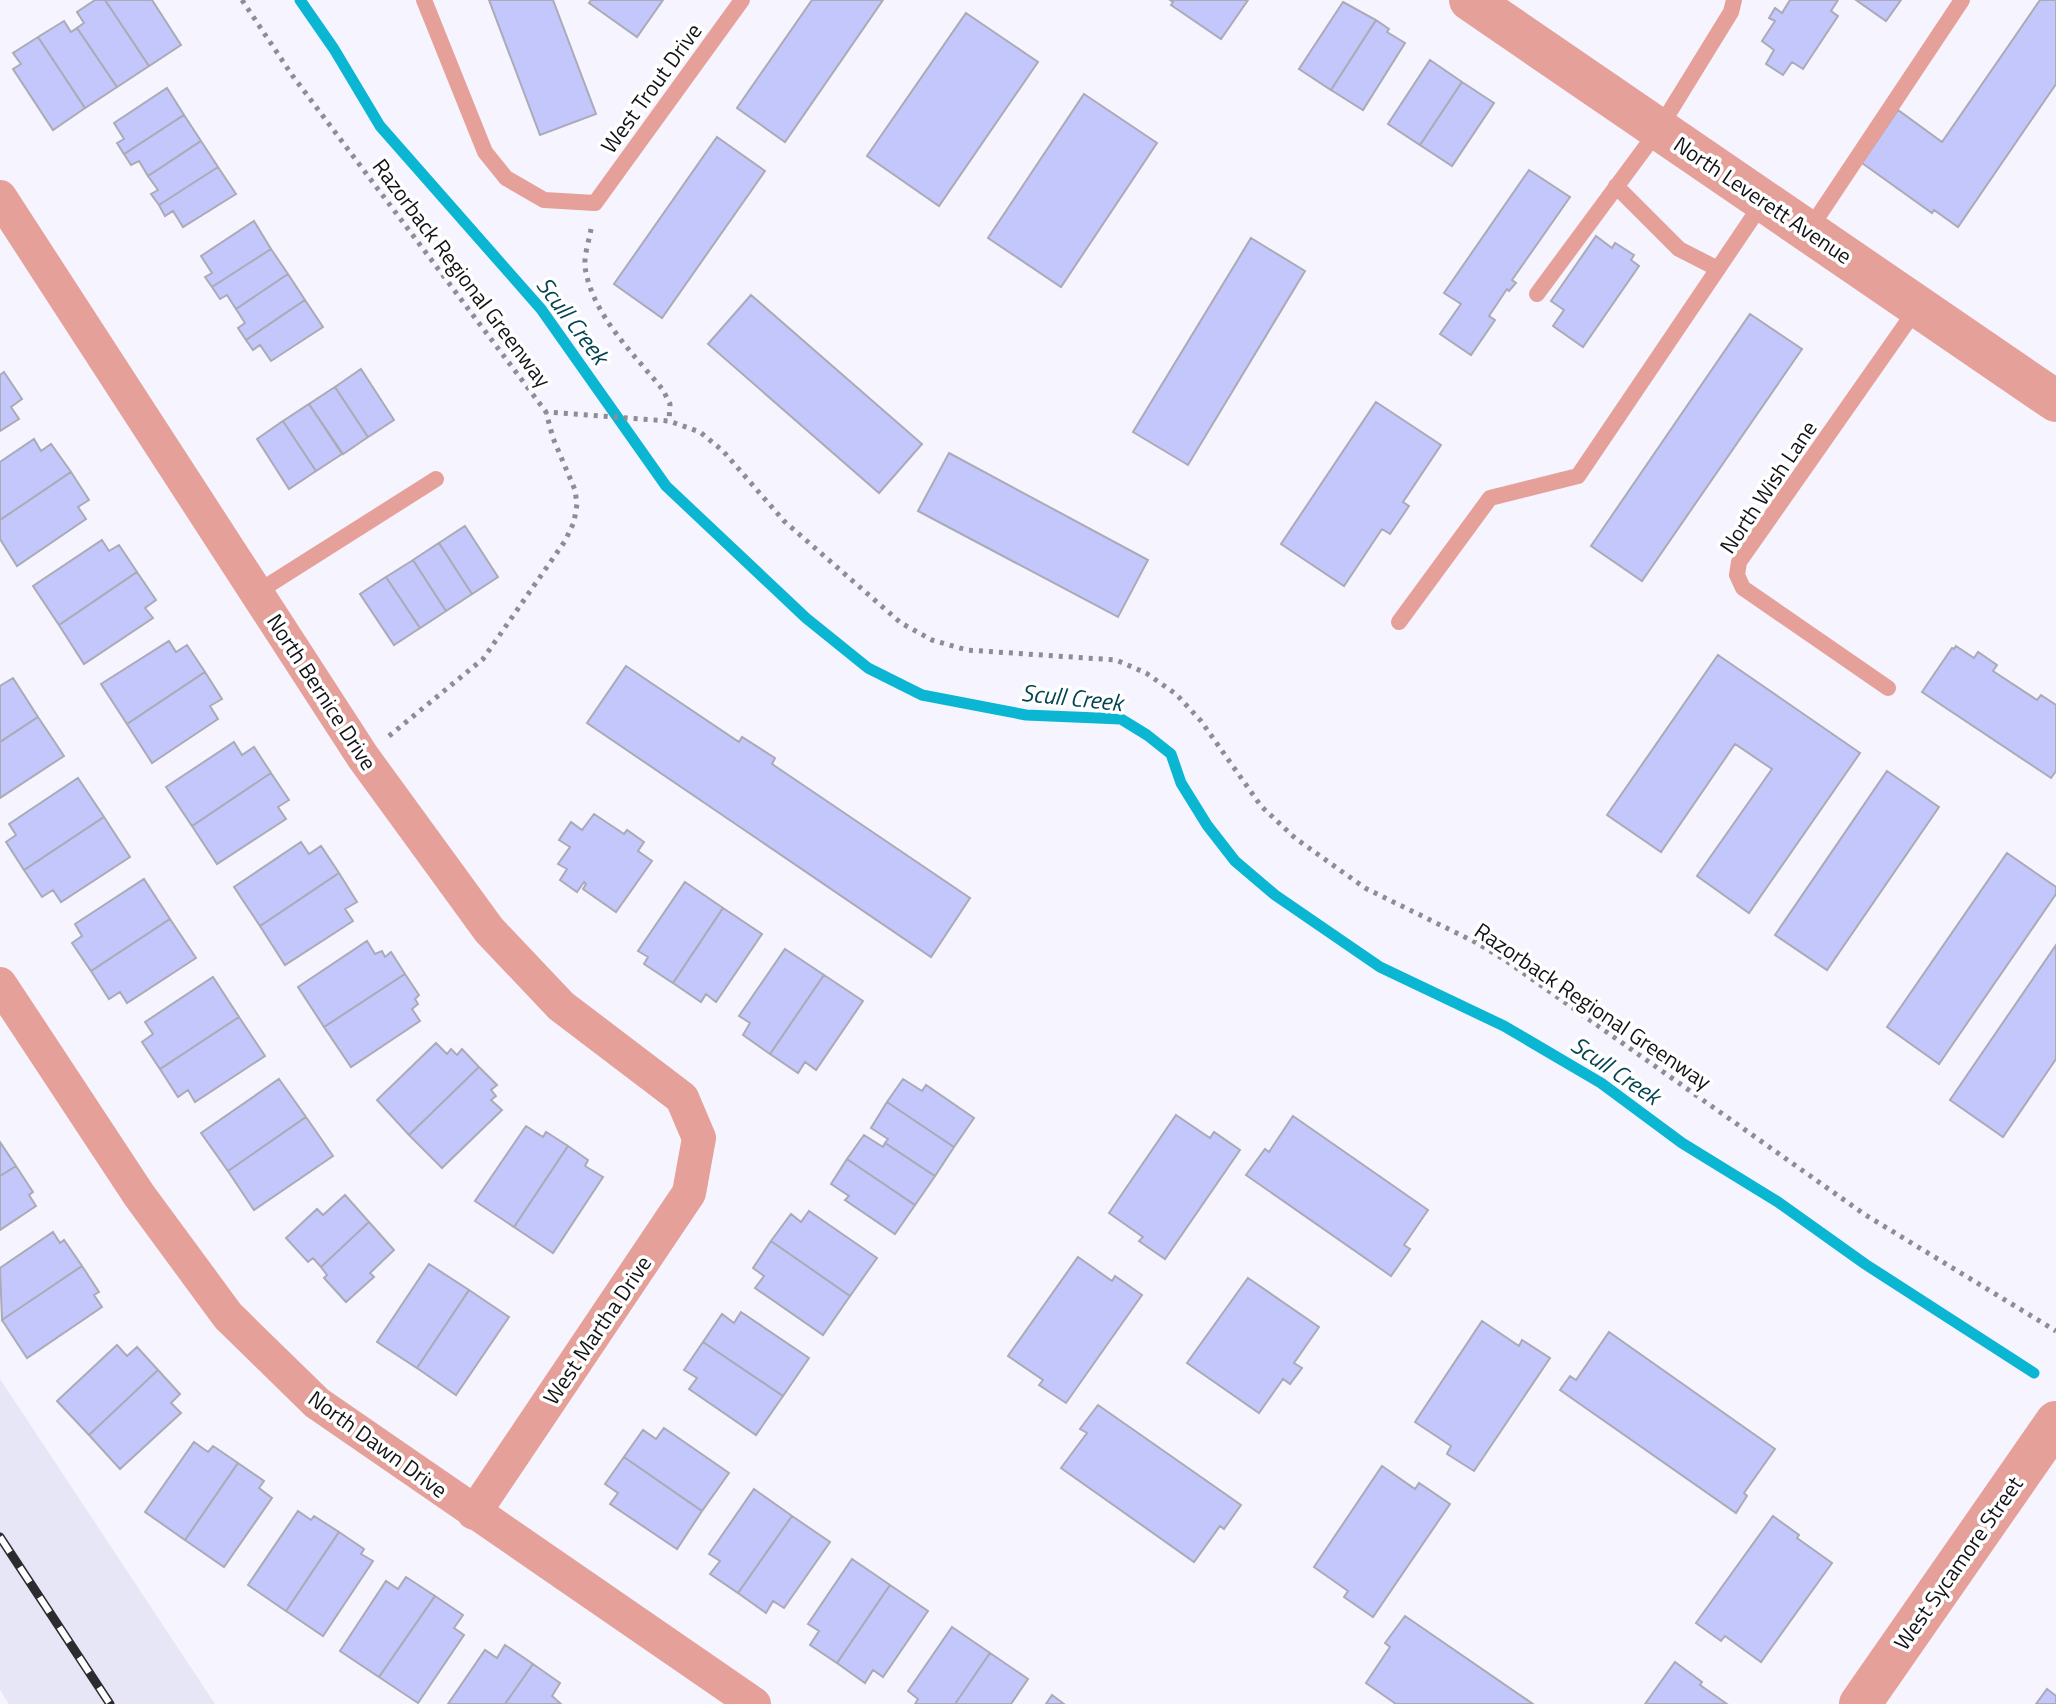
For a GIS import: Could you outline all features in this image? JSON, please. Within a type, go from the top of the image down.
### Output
[{"type":"street","name":"North Leverett Avenue","points":[[1470,0],[2056,401]]},
{"type":"street","name":"North Bernice Drive","points":[[0,197],[363,757],[489,930],[561,1006],[682,1098],[699,1138]]},
{"type":"street","name":"North Dawn Drive","points":[[0,984],[139,1195],[228,1316],[317,1403],[754,1704]]},
{"type":"street","name":"West Martha Drive","points":[[474,1513],[689,1193],[699,1138]]},
{"type":"street","name":"West Sycamore Street","points":[[1860,1704],[2056,1422]]},
{"type":"lane","points":[[424,0],[485,152],[506,178],[544,200],[595,203]]},
{"type":"lane","name":"West Trout Drive","points":[[595,203],[742,0]]},
{"type":"lane","points":[[1537,294],[1659,129],[1731,12],[1734,0]]},
{"type":"lane","points":[[1808,231],[1962,0]]},
{"type":"lane","points":[[1616,186],[1679,249],[1718,269]]},
{"type":"lane","points":[[1399,622],[1490,498],[1578,476],[1764,201]]},
{"type":"lane","name":"North Wish Lane","points":[[1888,688],[1743,588],[1737,575],[1739,562],[1918,306]]},
{"type":"lane","points":[[256,593],[436,479]]},
{"type":"path","name":"Razorback Regional Greenway","points":[[242,0],[292,75],[546,412],[669,421],[700,432],[723,451],[784,521],[901,623],[932,640],[967,650],[1116,660],[1146,673],[1176,694],[1201,721],[1261,806],[1329,864],[1365,888],[1505,960],[1864,1214],[2056,1331]]},
{"type":"path","points":[[595,203],[585,264],[592,292],[601,312],[663,390],[670,404],[669,421]]},
{"type":"path","points":[[363,757],[483,659],[565,541],[574,522],[577,504],[575,490],[553,438],[546,412]]},
{"type":"shaded area","points":[[0,1379],[215,1704],[9,1704],[0,1690]]},
{"type":"building","points":[[95,0],[105,0],[149,66],[117,87],[77,28],[84,23],[77,12]]},
{"type":"building","points":[[105,0],[152,0],[181,45],[149,66]]},
{"type":"building","points":[[489,0],[553,0],[596,114],[540,135]]},
{"type":"building","points":[[591,0],[663,0],[637,37],[589,3]]},
{"type":"building","points":[[812,0],[883,0],[785,142],[737,108]]},
{"type":"building","points":[[1170,0],[1248,0],[1221,39],[1171,5],[1173,2]]},
{"type":"building","points":[[1790,0],[1838,0],[1831,11],[1838,16],[1803,69],[1792,62],[1783,75],[1766,64],[1774,50],[1762,41],[1775,21],[1769,18],[1775,8],[1782,13]]},
{"type":"building","points":[[1856,0],[1901,0],[1886,21]]},
{"type":"building","points":[[2040,0],[2056,0],[2056,84],[1958,227],[1934,210],[1932,213],[1862,163],[1898,110],[1942,142]]},
{"type":"building","points":[[1343,2],[1376,20],[1331,90],[1299,69]]},
{"type":"building","points":[[966,13],[1038,62],[939,206],[867,156]]},
{"type":"building","points":[[1376,20],[1389,29],[1387,32],[1405,43],[1363,110],[1331,90]]},
{"type":"building","points":[[64,21],[71,32],[77,28],[117,87],[85,108],[38,37]]},
{"type":"building","points":[[38,37],[85,108],[53,130],[13,69],[21,64],[13,53]]},
{"type":"building","points":[[1430,60],[1462,82],[1420,145],[1388,124]]},
{"type":"building","points":[[1462,82],[1494,103],[1452,166],[1420,145]]},
{"type":"building","points":[[167,88],[184,115],[124,154],[117,143],[124,139],[114,123]]},
{"type":"building","points":[[1084,94],[1157,143],[1061,287],[988,238]]},
{"type":"building","points":[[184,115],[201,141],[148,176],[139,161],[131,165],[124,154]]},
{"type":"building","points":[[717,137],[765,171],[662,318],[614,284]]},
{"type":"building","points":[[201,141],[218,167],[159,205],[151,194],[158,190],[148,176]]},
{"type":"building","points":[[218,167],[236,194],[183,227],[173,211],[165,216],[159,205]]},
{"type":"building","points":[[1529,170],[1570,197],[1512,280],[1516,283],[1509,291],[1507,289],[1489,316],[1495,320],[1471,355],[1440,334],[1461,304],[1444,293]]},
{"type":"building","points":[[254,221],[271,249],[212,287],[205,277],[212,273],[201,256]]},
{"type":"building","points":[[1596,236],[1612,248],[1615,243],[1634,255],[1631,260],[1639,266],[1583,347],[1553,326],[1564,310],[1551,301]]},
{"type":"building","points":[[1251,238],[1305,271],[1188,465],[1133,432]]},
{"type":"building","points":[[271,249],[288,274],[236,309],[227,295],[220,299],[212,287]]},
{"type":"building","points":[[288,274],[305,300],[246,340],[238,328],[245,323],[236,309]]},
{"type":"building","points":[[751,295],[922,444],[879,493],[708,344]]},
{"type":"building","points":[[305,300],[323,327],[271,361],[260,345],[253,350],[246,340]]},
{"type":"building","points":[[1750,314],[1802,349],[1642,581],[1591,546]]},
{"type":"building","points":[[361,369],[394,420],[368,437],[335,387]]},
{"type":"building","points":[[4,372],[22,399],[11,407],[19,419],[0,431],[0,375]]},
{"type":"building","points":[[335,387],[368,437],[343,454],[309,404]]},
{"type":"building","points":[[1376,402],[1441,445],[1403,502],[1409,506],[1390,534],[1382,529],[1344,586],[1281,544]]},
{"type":"building","points":[[309,404],[342,454],[316,471],[283,421]]},
{"type":"building","points":[[283,421],[316,471],[289,489],[257,439]]},
{"type":"building","points":[[34,439],[41,451],[51,444],[71,472],[0,520],[0,462]]},
{"type":"building","points":[[949,453],[1148,560],[1118,617],[918,511]]},
{"type":"building","points":[[71,472],[89,500],[78,507],[86,519],[17,566],[0,539],[0,520]]},
{"type":"building","points":[[465,526],[498,577],[472,594],[439,543]]},
{"type":"building","points":[[102,540],[109,551],[119,545],[137,572],[59,625],[33,586]]},
{"type":"building","points":[[439,543],[472,594],[446,611],[413,560]]},
{"type":"building","points":[[413,560],[446,611],[420,628],[386,577]]},
{"type":"building","points":[[137,572],[156,600],[145,608],[153,618],[84,664],[59,625]]},
{"type":"building","points":[[386,577],[420,628],[394,645],[360,594]]},
{"type":"building","points":[[169,641],[176,652],[187,645],[205,672],[127,724],[101,684]]},
{"type":"building","points":[[1956,646],[1974,658],[1978,652],[1997,665],[1993,671],[2037,700],[2041,695],[2056,705],[2056,771],[2051,778],[1922,692]]},
{"type":"building","points":[[1718,655],[1860,753],[1749,913],[1697,876],[1772,769],[1735,744],[1661,852],[1607,815]]},
{"type":"building","points":[[626,666],[739,742],[742,737],[775,758],[772,764],[970,898],[931,957],[587,723]]},
{"type":"building","points":[[205,672],[222,699],[210,706],[218,719],[152,763],[127,724]]},
{"type":"building","points":[[13,678],[38,717],[0,742],[0,686]]},
{"type":"building","points":[[38,717],[64,756],[0,798],[0,742]]},
{"type":"building","points":[[234,742],[242,755],[254,747],[271,773],[192,826],[166,787]]},
{"type":"building","points":[[1887,771],[1939,807],[1827,970],[1775,935]]},
{"type":"building","points":[[271,773],[289,800],[278,807],[286,819],[217,864],[192,826]]},
{"type":"building","points":[[78,778],[104,817],[24,870],[6,842],[16,835],[9,824]]},
{"type":"building","points":[[594,814],[624,834],[627,830],[644,842],[638,851],[652,861],[616,912],[583,889],[584,882],[577,892],[560,880],[567,869],[558,864],[570,847],[559,840],[571,822],[582,830]]},
{"type":"building","points":[[104,817],[130,857],[61,902],[53,890],[42,897],[24,870]]},
{"type":"building","points":[[301,842],[309,854],[321,846],[339,873],[260,926],[234,887]]},
{"type":"building","points":[[2007,853],[2056,887],[2056,894],[1939,1064],[1887,1027]]},
{"type":"building","points":[[339,873],[357,902],[345,909],[353,921],[285,965],[260,926]]},
{"type":"building","points":[[144,879],[170,919],[91,971],[72,943],[82,936],[75,924]]},
{"type":"building","points":[[685,882],[723,908],[673,983],[644,964],[648,957],[638,951]]},
{"type":"building","points":[[723,908],[762,934],[716,1002],[706,994],[701,1002],[673,983]]},
{"type":"building","points":[[170,919],[196,958],[127,1003],[120,992],[109,999],[91,971]]},
{"type":"building","points":[[367,941],[375,954],[382,951],[385,957],[391,952],[405,974],[324,1027],[298,987]]},
{"type":"building","points":[[2056,945],[2056,1059],[2003,1137],[1950,1100]]},
{"type":"building","points":[[785,949],[824,975],[770,1054],[743,1035],[750,1023],[739,1016]]},
{"type":"building","points":[[405,974],[419,995],[415,999],[418,1004],[412,1009],[420,1021],[351,1067],[324,1027]]},
{"type":"building","points":[[824,975],[863,1001],[816,1070],[805,1062],[798,1073],[770,1054]]},
{"type":"building","points":[[213,977],[239,1017],[160,1069],[142,1042],[153,1034],[145,1022]]},
{"type":"building","points":[[239,1017],[265,1056],[195,1102],[188,1090],[178,1097],[160,1069]]},
{"type":"building","points":[[436,1043],[447,1054],[451,1049],[457,1055],[462,1049],[479,1067],[409,1135],[377,1100]]},
{"type":"building","points":[[479,1067],[497,1085],[491,1090],[496,1096],[491,1100],[502,1110],[442,1168],[409,1135]]},
{"type":"building","points":[[279,1079],[306,1117],[228,1171],[201,1133]]},
{"type":"building","points":[[903,1079],[922,1091],[926,1085],[974,1118],[954,1147],[887,1102]]},
{"type":"building","points":[[887,1102],[954,1147],[935,1176],[885,1143],[888,1139],[871,1128]]},
{"type":"building","points":[[1176,1115],[1210,1138],[1214,1132],[1240,1150],[1165,1259],[1139,1241],[1143,1237],[1109,1213]]},
{"type":"building","points":[[1293,1116],[1428,1210],[1404,1245],[1410,1249],[1391,1276],[1246,1175],[1265,1149],[1269,1152]]},
{"type":"building","points":[[306,1117],[333,1156],[254,1210],[228,1171]]},
{"type":"building","points":[[526,1126],[543,1137],[546,1132],[568,1146],[514,1227],[475,1201]]},
{"type":"building","points":[[864,1135],[883,1147],[885,1143],[935,1176],[915,1205],[847,1159]]},
{"type":"building","points":[[0,1142],[16,1166],[0,1176]]},
{"type":"building","points":[[568,1146],[588,1160],[585,1166],[603,1177],[553,1253],[514,1227]]},
{"type":"building","points":[[847,1159],[915,1205],[895,1234],[845,1200],[849,1196],[831,1184]]},
{"type":"building","points":[[16,1166],[33,1192],[29,1195],[36,1206],[0,1230],[0,1176]]},
{"type":"building","points":[[345,1195],[369,1222],[321,1267],[313,1258],[308,1262],[286,1238],[317,1209],[323,1215]]},
{"type":"building","points":[[809,1211],[877,1258],[850,1296],[771,1241],[791,1214],[801,1222]]},
{"type":"building","points":[[369,1222],[394,1250],[370,1273],[374,1277],[346,1302],[324,1278],[327,1275],[321,1267]]},
{"type":"building","points":[[53,1232],[60,1243],[64,1240],[82,1266],[2,1320],[0,1268]]},
{"type":"building","points":[[771,1241],[850,1296],[823,1335],[755,1288],[764,1276],[753,1268]]},
{"type":"building","points":[[1078,1257],[1112,1281],[1115,1276],[1142,1295],[1066,1403],[1039,1385],[1043,1380],[1008,1356]]},
{"type":"building","points":[[429,1264],[469,1290],[417,1368],[377,1342]]},
{"type":"building","points":[[82,1266],[99,1292],[94,1295],[102,1307],[27,1358],[2,1320]]},
{"type":"building","points":[[1248,1278],[1319,1327],[1294,1363],[1302,1368],[1290,1384],[1283,1379],[1259,1413],[1187,1363]]},
{"type":"building","points":[[469,1290],[509,1317],[456,1395],[417,1368]]},
{"type":"building","points":[[741,1312],[809,1358],[783,1396],[703,1342],[722,1314],[734,1323]]},
{"type":"building","points":[[1482,1321],[1519,1346],[1522,1340],[1550,1358],[1474,1471],[1447,1454],[1451,1446],[1415,1422]]},
{"type":"building","points":[[1609,1332],[1775,1449],[1744,1493],[1747,1496],[1736,1513],[1560,1390],[1570,1376],[1576,1380]]},
{"type":"building","points":[[703,1342],[783,1396],[756,1435],[689,1389],[697,1378],[684,1370]]},
{"type":"building","points":[[117,1345],[127,1356],[137,1347],[158,1370],[89,1435],[57,1401]]},
{"type":"building","points":[[158,1370],[180,1394],[171,1403],[181,1413],[120,1469],[89,1435]]},
{"type":"building","points":[[1098,1405],[1241,1505],[1224,1529],[1220,1526],[1194,1562],[1061,1468],[1087,1433],[1080,1429]]},
{"type":"building","points":[[664,1428],[729,1473],[702,1511],[624,1457],[643,1430],[656,1439]]},
{"type":"building","points":[[194,1442],[208,1452],[213,1446],[238,1463],[185,1540],[145,1512]]},
{"type":"building","points":[[624,1457],[702,1511],[677,1549],[610,1504],[618,1493],[605,1484]]},
{"type":"building","points":[[238,1463],[264,1481],[259,1488],[272,1498],[224,1567],[185,1540]]},
{"type":"building","points":[[1382,1466],[1415,1489],[1419,1483],[1450,1504],[1373,1617],[1344,1597],[1348,1591],[1314,1567]]},
{"type":"building","points":[[754,1489],[792,1516],[738,1593],[710,1574],[720,1561],[709,1554]]},
{"type":"building","points":[[298,1511],[311,1520],[314,1516],[339,1532],[286,1611],[248,1585]]},
{"type":"building","points":[[792,1516],[830,1542],[784,1608],[773,1601],[766,1613],[738,1593]]},
{"type":"building","points":[[1773,1516],[1832,1563],[1761,1662],[1725,1636],[1721,1641],[1696,1623]]},
{"type":"building","points":[[339,1532],[364,1549],[361,1554],[373,1561],[323,1636],[286,1611]]},
{"type":"building","points":[[852,1559],[890,1585],[837,1663],[810,1645],[819,1631],[808,1624]]},
{"type":"building","points":[[406,1577],[435,1596],[379,1677],[340,1651],[386,1581],[398,1589]]},
{"type":"building","points":[[890,1585],[928,1611],[883,1677],[873,1670],[865,1683],[837,1663]]},
{"type":"building","points":[[435,1596],[463,1615],[454,1628],[464,1635],[418,1703],[379,1677]]},
{"type":"building","points":[[1405,1616],[1533,1704],[1396,1704],[1366,1683],[1390,1647],[1385,1643]]},
{"type":"building","points":[[952,1627],[990,1653],[955,1704],[915,1704],[918,1699],[908,1691]]},
{"type":"building","points":[[505,1645],[533,1664],[505,1704],[448,1704],[485,1650],[497,1658]]},
{"type":"building","points":[[990,1653],[1028,1679],[1011,1704],[955,1704]]},
{"type":"building","points":[[1675,1662],[1702,1682],[1700,1685],[1727,1704],[1645,1704]]},
{"type":"building","points":[[533,1664],[560,1683],[552,1696],[561,1704],[505,1704]]},
{"type":"building","points":[[2047,1689],[2056,1696],[2056,1704],[2036,1704]]},
{"type":"building","points":[[1052,1695],[1064,1704],[1046,1704]]},
{"type":"waterway","name":"Scull Creek","points":[[300,0],[334,49],[380,126],[541,309],[666,486],[806,618],[868,668],[922,695],[1026,715],[1121,719],[1171,754],[1181,783],[1207,825],[1235,861],[1275,895],[1380,967],[1504,1026],[1601,1083],[1682,1143],[1778,1202],[1865,1264],[2034,1373]]},
{"type":"railway","points":[[0,1537],[110,1704]]}]
